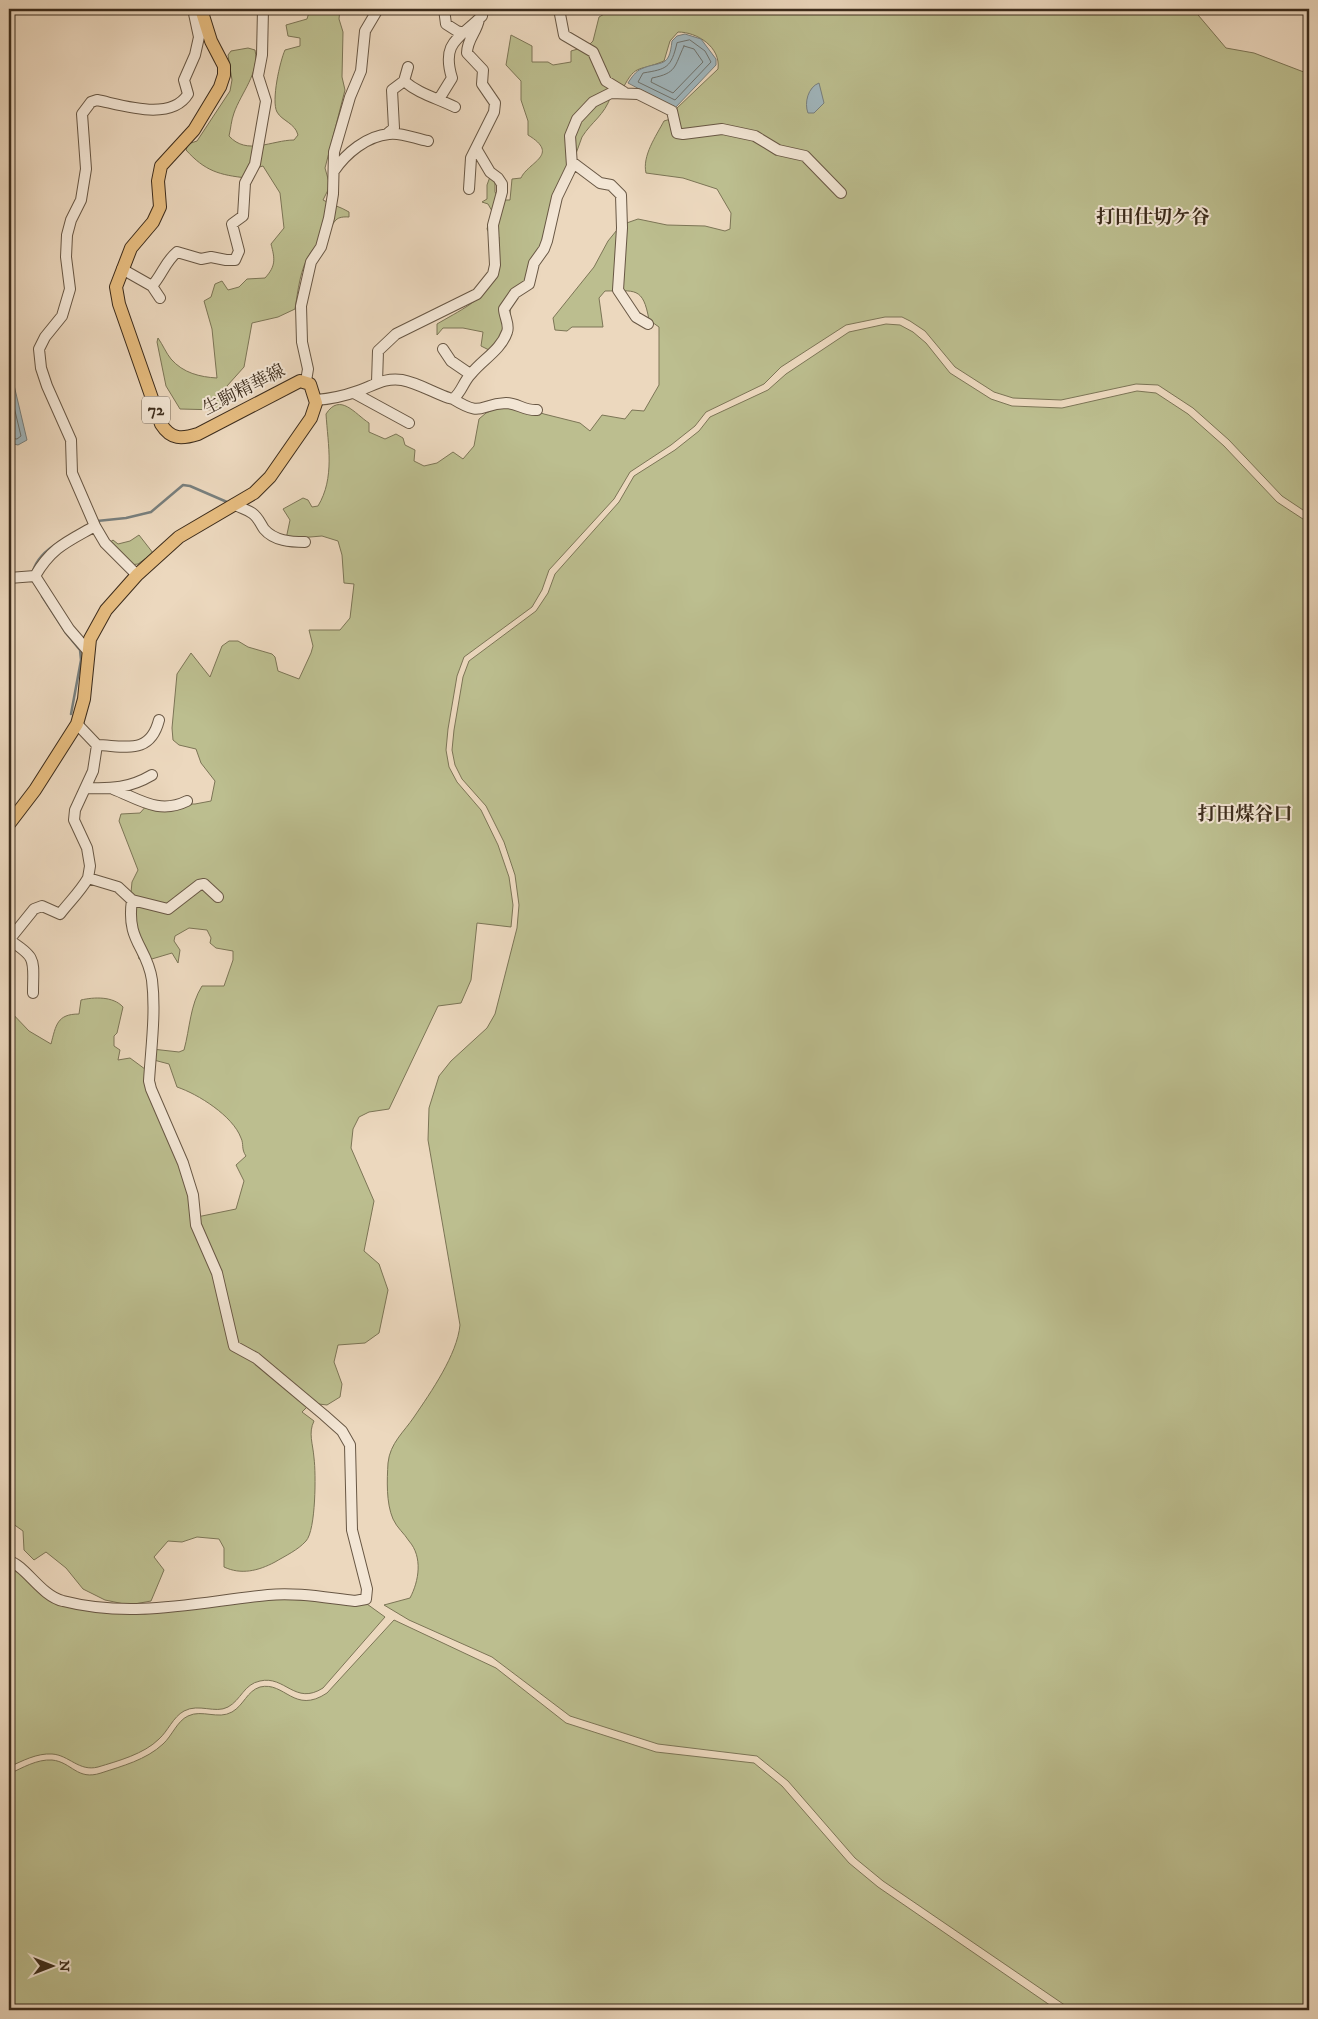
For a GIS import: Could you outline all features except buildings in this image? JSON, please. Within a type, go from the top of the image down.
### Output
[{"type":"main road","name":"生駒精華線","points":[[201,9],[211,40],[224,66],[224,75],[220,87],[194,130],[161,166],[158,174],[160,207],[153,222],[131,248],[116,287],[116,295],[161,424],[166,433],[180,438],[198,434],[295,382],[306,381],[310,384],[316,400]]},
{"type":"main road","points":[[9,824],[35,790],[77,724],[84,700],[88,651],[96,626],[106,610],[137,575],[179,538],[254,493],[270,477],[310,418],[316,400]]},
{"type":"street","points":[[137,575],[105,543],[95,526],[74,479],[70,440],[47,386],[41,368],[39,349],[45,336],[62,316],[70,288],[66,257],[67,235],[71,220],[81,200],[86,169],[82,114],[91,102],[97,100],[156,111],[184,100],[188,94],[184,80],[195,55],[198,37],[193,9]]},
{"type":"street","points":[[152,286],[159,278],[167,260],[177,252],[200,259],[211,257],[235,260],[239,251],[232,224],[243,216],[245,183],[255,164],[266,101],[258,76],[262,55],[263,9]]},
{"type":"street","points":[[306,381],[308,369],[302,342],[301,306],[312,262],[321,247],[329,218],[333,194],[334,152],[350,97],[363,65],[365,31],[378,9]]},
{"type":"street","points":[[444,9],[446,24],[464,33]]},
{"type":"street","points":[[439,99],[452,78],[448,53],[456,39],[482,16],[484,9]]},
{"type":"street","points":[[559,9],[564,35],[593,52],[599,60],[606,82],[624,93]]},
{"type":"street","points":[[469,189],[471,158],[477,150],[494,112],[495,103],[482,84],[483,70],[467,53],[469,39],[478,26],[479,19]]},
{"type":"street","points":[[334,171],[342,159],[361,144],[388,134],[394,128],[392,90],[404,81],[408,67]]},
{"type":"street","points":[[404,81],[422,94],[439,99],[454,107]]},
{"type":"street","points":[[452,399],[459,395],[470,374],[493,354],[507,332],[504,309],[515,293],[529,284],[534,263],[547,241],[557,197],[572,162],[570,136],[577,119],[593,102],[611,93],[638,94],[672,111],[677,133],[732,130],[764,140],[778,150],[805,156],[841,193]]},
{"type":"street","points":[[388,134],[428,141]]},
{"type":"street","points":[[377,382],[378,351],[396,334],[477,294],[493,274],[496,265],[493,225],[502,192],[502,184],[490,172],[477,150]]},
{"type":"street","points":[[572,162],[600,183],[611,185],[622,195],[618,290],[636,316],[648,324]]},
{"type":"street","points":[[122,269],[152,286],[160,298]]},
{"type":"street","points":[[443,349],[451,361],[470,374]]},
{"type":"street","points":[[316,400],[354,392],[377,382],[402,380],[475,410],[504,403],[528,411],[537,410]]},
{"type":"street","points":[[354,392],[409,423]]},
{"type":"street","points":[[234,504],[242,510],[251,512],[260,520],[264,529],[277,538],[284,541],[305,542]]},
{"type":"street","points":[[35,576],[45,559],[57,549],[95,526]]},
{"type":"street","points":[[9,578],[35,576]]},
{"type":"street","points":[[35,576],[69,629],[88,651]]},
{"type":"street","points":[[77,724],[97,745],[140,746],[150,741],[156,734],[159,720]]},
{"type":"street","points":[[33,993],[33,962],[31,955],[9,940],[34,909],[42,906],[60,914],[74,896],[79,894],[88,878],[90,866],[87,848],[74,820],[75,810],[87,788],[93,771],[97,745]]},
{"type":"street","points":[[87,788],[112,789],[131,786],[152,775]]},
{"type":"street","points":[[112,789],[156,807],[174,807],[187,801]]},
{"type":"street","points":[[88,878],[109,882],[118,887],[132,900],[168,908],[204,884],[218,897]]},
{"type":"street","points":[[9,1561],[44,1590],[61,1601],[116,1609],[145,1610],[270,1595],[355,1601],[366,1599],[366,1589],[352,1530],[350,1445],[342,1431],[324,1415],[256,1358],[234,1346],[217,1273],[196,1225],[193,1196],[183,1163],[149,1081],[153,1018],[152,981],[149,964],[133,933],[130,921],[132,900]]},
{"type":"green space","points":[[310,9],[340,9],[339,19],[343,32],[342,77],[345,90],[325,168],[330,186],[323,200],[349,212],[349,217],[337,219],[307,258],[300,280],[295,309],[278,317],[252,323],[244,367],[227,386],[224,405],[220,410],[180,409],[166,386],[157,342],[158,338],[171,359],[181,368],[204,377],[217,378],[212,329],[204,301],[211,297],[215,284],[222,281],[228,290],[239,287],[247,279],[265,278],[274,262],[271,244],[284,228],[280,193],[263,166],[253,169],[247,178],[228,175],[206,167],[186,150],[188,144],[197,141],[230,91],[232,80],[228,55],[231,51],[248,48],[255,50],[255,66],[234,113],[229,136],[236,142],[252,146],[294,140],[298,135],[296,131],[282,118],[275,107],[276,90],[285,50],[300,46],[300,38],[288,36],[286,25],[307,19]]},
{"type":"green space","points":[[613,9],[1193,9],[1226,48],[1254,53],[1309,74],[1309,514],[1282,496],[1229,440],[1193,408],[1158,385],[1136,384],[1061,400],[1013,398],[994,392],[955,367],[925,331],[902,317],[885,317],[846,325],[781,367],[764,384],[706,412],[695,426],[671,445],[630,472],[614,499],[549,570],[542,590],[532,607],[464,657],[457,676],[446,750],[449,767],[457,782],[481,810],[498,845],[509,877],[513,905],[511,927],[477,923],[471,980],[461,1003],[438,1006],[389,1109],[369,1112],[359,1117],[353,1129],[351,1148],[374,1201],[364,1251],[379,1264],[388,1290],[379,1333],[365,1343],[338,1345],[334,1362],[342,1384],[340,1397],[327,1405],[311,1403],[302,1412],[314,1421],[311,1434],[315,1465],[315,1488],[312,1526],[309,1535],[306,1541],[291,1553],[262,1568],[250,1571],[237,1571],[224,1567],[224,1548],[219,1539],[197,1537],[182,1542],[168,1541],[154,1557],[164,1570],[151,1601],[129,1605],[105,1600],[83,1589],[66,1568],[46,1552],[34,1560],[24,1550],[23,1531],[9,1521],[9,1010],[29,1031],[51,1044],[56,1026],[62,1018],[79,1014],[81,1000],[97,998],[109,999],[119,1003],[123,1007],[117,1033],[114,1036],[114,1046],[120,1050],[118,1060],[130,1058],[153,1075],[162,1115],[197,1217],[236,1209],[244,1181],[236,1165],[246,1156],[237,1130],[214,1107],[195,1095],[177,1087],[169,1064],[150,1059],[152,1049],[179,1052],[184,1050],[198,993],[202,986],[224,986],[233,960],[233,951],[216,948],[210,943],[211,938],[207,930],[189,928],[175,936],[174,941],[180,950],[178,963],[172,953],[145,961],[139,959],[129,913],[132,882],[138,870],[119,821],[121,814],[140,813],[148,804],[195,804],[211,801],[215,781],[201,763],[196,749],[179,745],[173,740],[172,728],[177,674],[191,653],[210,677],[222,646],[229,641],[238,641],[248,647],[272,654],[275,657],[278,671],[299,679],[313,646],[309,630],[340,630],[350,618],[354,584],[344,583],[342,555],[338,541],[322,536],[286,539],[290,520],[283,509],[303,498],[308,500],[312,507],[318,506],[327,484],[329,473],[326,414],[331,408],[337,405],[348,407],[369,423],[369,432],[385,439],[396,434],[403,438],[405,445],[415,450],[414,461],[424,466],[437,463],[453,452],[463,459],[474,446],[479,419],[486,413],[511,402],[544,414],[580,423],[590,431],[602,415],[625,419],[632,410],[644,411],[659,385],[659,327],[649,320],[644,301],[640,296],[631,291],[605,291],[599,298],[603,327],[572,327],[567,331],[555,330],[553,318],[594,267],[608,241],[621,225],[638,219],[667,225],[705,226],[725,231],[730,229],[731,213],[717,189],[683,178],[646,173],[645,167],[648,153],[664,121],[677,117],[677,108],[718,69],[716,54],[712,48],[706,42],[693,35],[678,32],[670,41],[664,61],[633,73],[620,94],[611,96],[605,109],[582,137],[529,283],[511,300],[510,315],[493,352],[481,346],[483,332],[463,328],[443,328],[437,335],[437,324],[462,310],[478,298],[491,285],[497,273],[499,237],[491,236],[487,229],[492,211],[488,204],[482,202],[487,199],[487,185],[491,174],[495,177],[495,192],[500,200],[510,200],[512,179],[521,178],[540,158],[542,153],[542,148],[528,135],[528,121],[521,100],[521,81],[506,65],[511,35],[532,46],[532,62],[548,62],[553,65],[571,62],[571,51],[588,46],[593,41],[599,17]]},
{"type":"green space","points":[[886,324],[900,325],[913,332],[926,343],[950,373],[991,399],[1012,406],[1062,408],[1137,391],[1156,393],[1188,414],[1224,446],[1277,502],[1309,523],[1309,2010],[1072,2010],[883,1881],[855,1858],[788,1781],[757,1756],[658,1744],[570,1716],[492,1657],[409,1620],[384,1605],[410,1598],[416,1584],[418,1569],[418,1562],[413,1547],[396,1525],[391,1513],[387,1484],[389,1456],[394,1444],[421,1407],[449,1361],[458,1337],[460,1325],[428,1140],[429,1108],[439,1076],[451,1061],[487,1028],[495,1014],[517,928],[519,905],[515,875],[504,842],[486,806],[462,779],[455,765],[452,750],[463,677],[469,661],[536,611],[548,593],[555,574],[619,502],[634,476],[675,450],[699,431],[710,417],[768,390],[786,374],[849,332]]},
{"type":"green space","points":[[139,535],[153,553],[138,564],[130,565],[109,543],[113,540],[118,544],[130,541]]},
{"type":"green space","points":[[9,1564],[41,1593],[116,1612],[145,1614],[270,1598],[367,1604],[385,1617],[323,1688],[313,1693],[297,1692],[269,1680],[260,1681],[250,1685],[232,1704],[223,1709],[195,1708],[184,1711],[153,1744],[138,1753],[122,1759],[91,1768],[58,1755],[46,1754],[30,1758],[9,1767]]},
{"type":"green space","points":[[394,1620],[496,1668],[566,1723],[656,1752],[754,1763],[782,1786],[849,1863],[878,1887],[1057,2010],[9,2010],[9,1774],[30,1764],[46,1760],[59,1761],[86,1775],[101,1773],[125,1765],[156,1750],[166,1741],[184,1718],[193,1714],[221,1715],[232,1712],[252,1692],[260,1687],[269,1686],[276,1688],[298,1699],[316,1699],[327,1693]]},
{"type":"water","points":[[685,34],[701,39],[716,59],[716,65],[675,108],[628,83],[639,70],[666,60],[671,50],[672,41],[677,36]]},
{"type":"water","points":[[819,83],[824,103],[814,113],[808,113],[806,105],[808,96],[812,88]]},
{"type":"water","points":[[9,364],[27,440],[18,445],[9,443]]},
{"type":"waterway","points":[[97,521],[126,518],[151,512],[183,485],[190,486],[227,502]]},
{"type":"waterway","points":[[33,571],[42,555],[58,543]]},
{"type":"waterway","points":[[42,596],[66,633],[80,650],[81,660],[71,714]]},
{"type":"waterway","points":[[9,811],[12,807]]},
{"type":"district","name":"打田仕切ケ谷","points":[[1153,217]]},
{"type":"district","name":"打田煤谷口","points":[[1245,814]]}]
